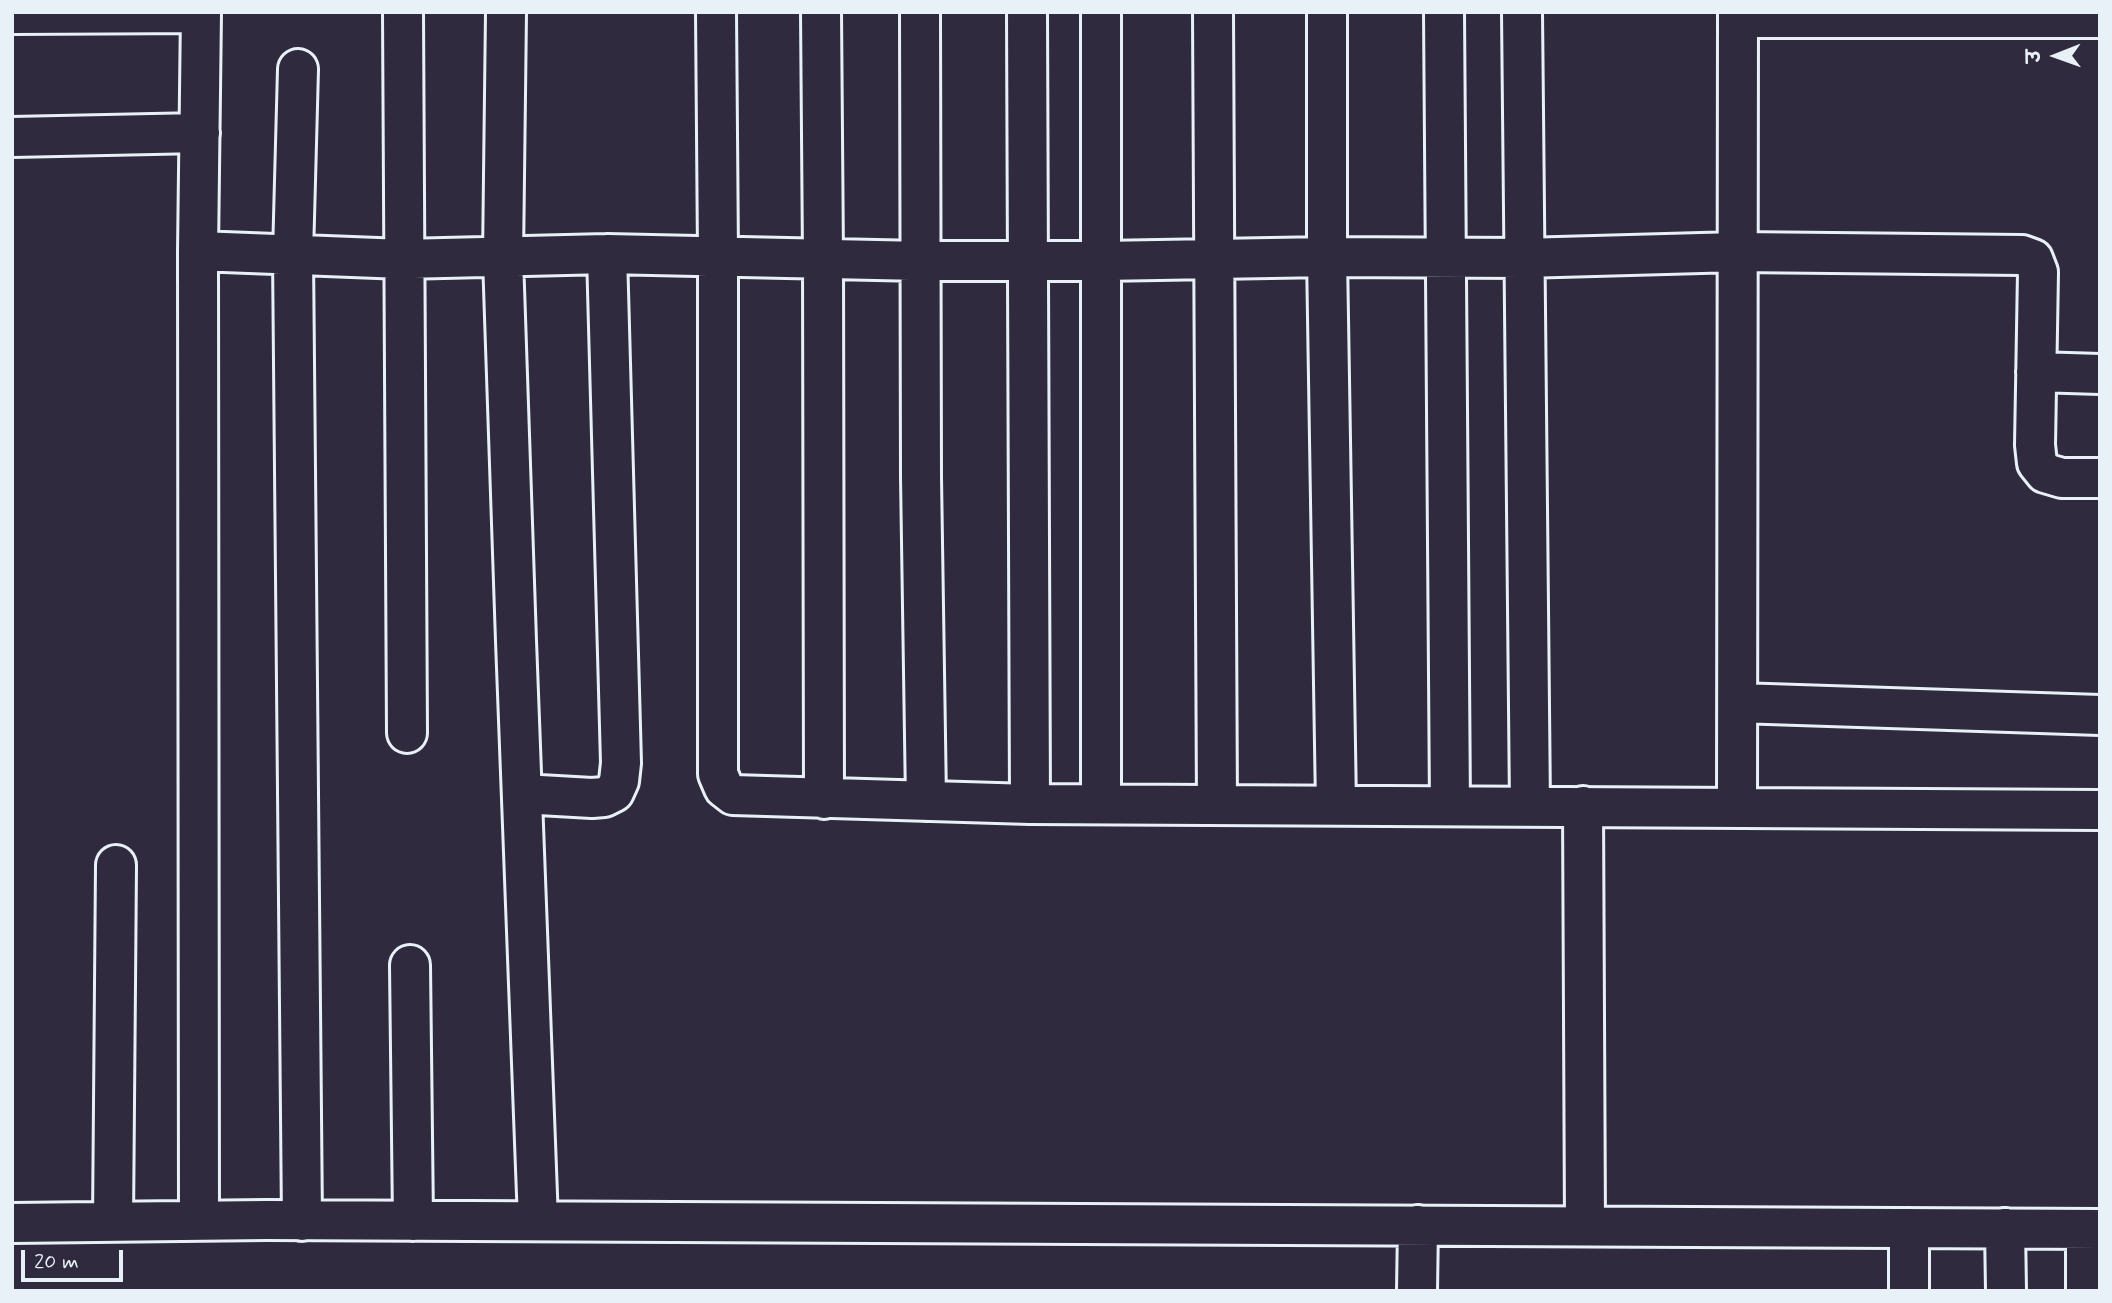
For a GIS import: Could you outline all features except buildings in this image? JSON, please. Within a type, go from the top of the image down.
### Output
[{"type":"street","points":[[403,12],[407,733]]},
{"type":"street","points":[[506,12],[503,258],[538,1221]]},
{"type":"street","points":[[716,12],[719,774],[724,788],[733,795],[1030,804],[2100,810]]},
{"type":"street","points":[[821,12],[824,799]]},
{"type":"street","points":[[920,12],[921,477],[926,801]]},
{"type":"street","points":[[1027,12],[1030,804]]},
{"type":"street","points":[[1101,12],[1101,804]]},
{"type":"street","points":[[1213,12],[1217,804]]},
{"type":"street","points":[[1327,12],[1327,257],[1336,805]]},
{"type":"street","points":[[1444,12],[1450,805]]},
{"type":"street","points":[[1522,12],[1530,806]]},
{"type":"street","points":[[12,14],[201,13],[198,251],[199,1221]]},
{"type":"street","points":[[1737,807],[1738,15],[1995,15],[2100,18]]},
{"type":"street","points":[[298,69],[293,255],[302,1220]]},
{"type":"street","points":[[12,137],[200,133]]},
{"type":"street","points":[[198,251],[403,259],[607,254],[920,261],[1523,258],[1737,253],[2022,255],[2033,259],[2038,272],[2037,463],[2045,473],[2062,478],[2100,478]]},
{"type":"street","points":[[522,794],[604,797],[614,792],[619,781],[621,763],[607,254]]},
{"type":"street","points":[[2036,372],[2100,374]]},
{"type":"street","points":[[1738,703],[2100,715]]},
{"type":"street","points":[[1583,806],[1585,1226]]},
{"type":"street","points":[[113,1222],[116,865]]},
{"type":"street","points":[[410,965],[413,1221]]},
{"type":"street","points":[[12,1223],[302,1220],[2093,1228],[2086,1291]]},
{"type":"street","points":[[1417,1291],[1418,1225]]},
{"type":"street","points":[[1909,1228],[1909,1291]]},
{"type":"street","points":[[2005,1228],[2006,1291]]}]
